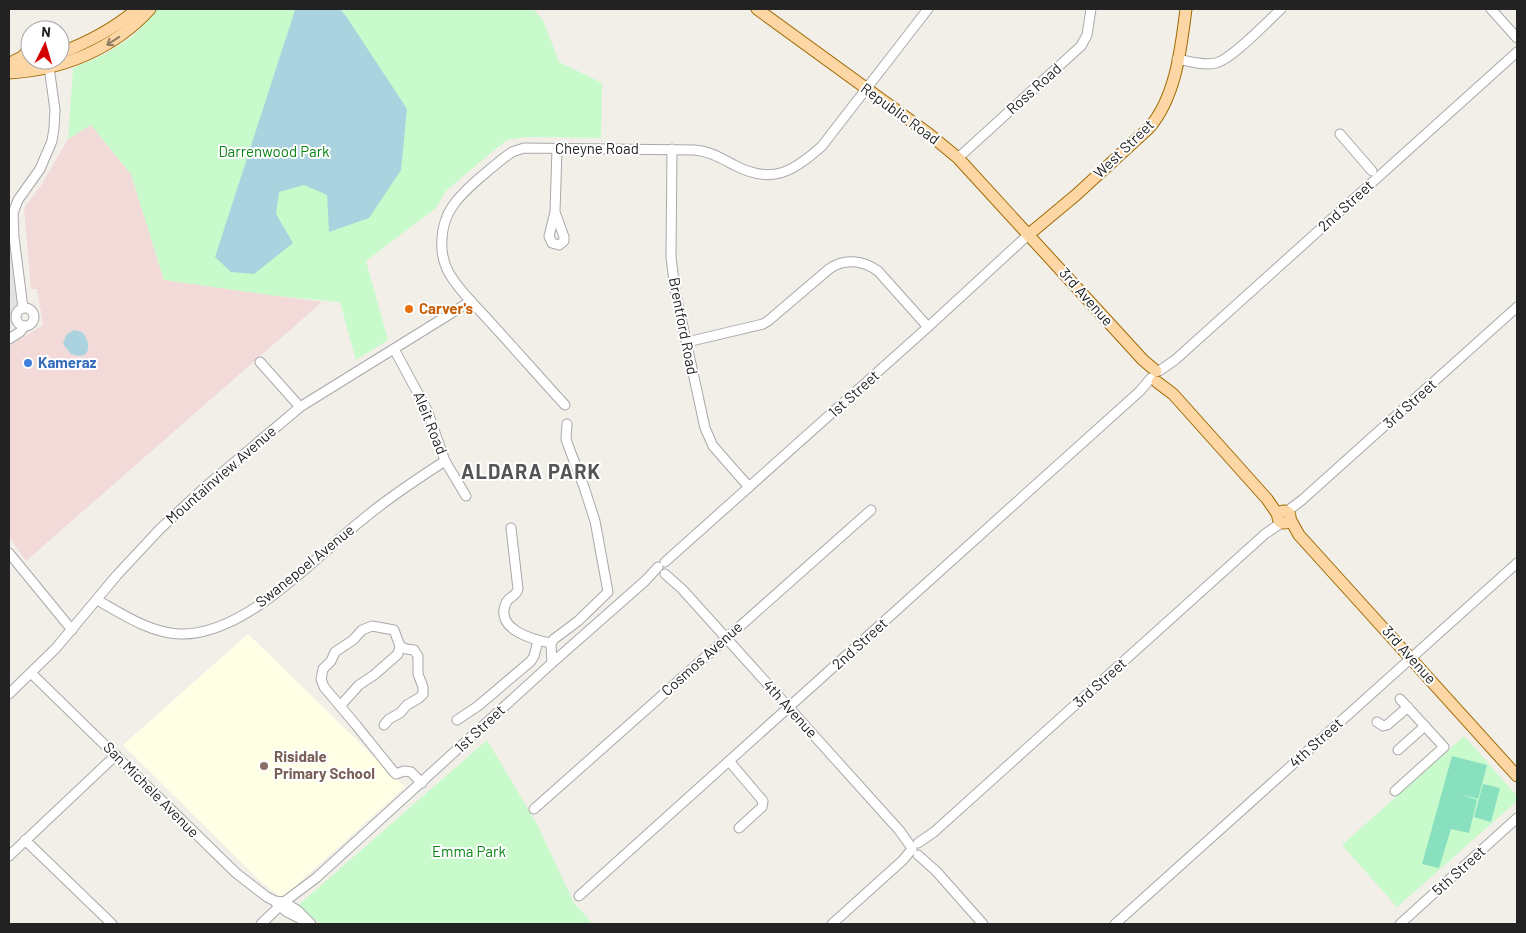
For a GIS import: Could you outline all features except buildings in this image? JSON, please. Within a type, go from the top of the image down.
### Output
[{"type":"main road","points":[[70,49],[110,30],[137,9]]},
{"type":"main road","points":[[70,60],[108,44],[132,28],[150,9]]},
{"type":"main road","name":"West Street","points":[[1028,235],[1076,195],[1152,124],[1169,93],[1186,9]]},
{"type":"main road","name":"Republic Road","points":[[765,11],[929,134],[958,158],[1028,235]]},
{"type":"main road","points":[[70,45],[76,46]]},
{"type":"main road","points":[[9,67],[20,59]]},
{"type":"main road","name":"3rd Avenue","points":[[1028,235],[1517,776]]},
{"type":"street","name":"Cheyne Road","points":[[565,405],[471,301],[449,273],[443,256],[442,237],[452,207],[462,195],[512,152],[524,148],[704,151],[753,174],[768,176],[792,169],[807,160],[822,146],[928,9]]},
{"type":"street","name":"Ross Road","points":[[958,158],[1081,46],[1087,36],[1091,9]]},
{"type":"street","points":[[1177,59],[1206,64],[1220,61],[1237,50],[1282,9]]},
{"type":"street","points":[[1491,9],[1517,38]]},
{"type":"street","name":"2nd Street","points":[[579,896],[1517,52]]},
{"type":"street","points":[[23,308],[12,214],[18,200],[40,169],[52,141],[55,110],[47,70]]},
{"type":"street","points":[[1340,134],[1372,171]]},
{"type":"street","points":[[555,212],[557,149]]},
{"type":"street","name":"Brentford Road","points":[[672,149],[672,269],[705,428],[710,441],[749,487]]},
{"type":"street","name":"1st Street","points":[[261,924],[316,878],[422,783],[552,662],[645,581],[665,569],[679,551],[1028,235]]},
{"type":"street","points":[[687,342],[764,324],[829,269],[836,264],[846,262],[864,263],[878,271],[928,327]]},
{"type":"street","name":"Mountainview Avenue","points":[[9,694],[56,648],[138,551],[175,514],[300,406],[471,301]]},
{"type":"street","name":"3rd Street","points":[[832,924],[1517,307]]},
{"type":"street","points":[[23,308],[31,309],[33,312],[35,318],[30,325],[18,324],[17,312],[23,308]]},
{"type":"street","points":[[9,340],[21,332],[24,326]]},
{"type":"street","name":"Aleit Road","points":[[394,349],[427,410],[445,460],[466,496]]},
{"type":"street","points":[[260,362],[300,406]]},
{"type":"street","points":[[552,662],[551,643],[554,639],[578,621],[608,592],[587,494],[566,439],[567,424]]},
{"type":"street","name":"Swanepoel Avenue","points":[[96,600],[136,621],[162,631],[181,634],[216,628],[256,607],[278,592],[368,514],[445,460]]},
{"type":"street","name":"Cosmos Avenue","points":[[534,809],[871,510]]},
{"type":"street","points":[[510,528],[518,589],[516,595],[508,600],[506,604],[505,618],[508,625],[530,638],[551,643]]},
{"type":"street","points":[[9,553],[12,566],[72,630]]},
{"type":"street","name":"4th Street","points":[[1115,924],[1517,563]]},
{"type":"street","name":"4th Avenue","points":[[665,569],[983,924]]},
{"type":"street","points":[[340,706],[359,685],[396,657],[400,646],[394,630],[372,626],[362,630],[335,652],[331,661],[323,669],[321,682],[340,706],[395,773],[411,772],[422,783]]},
{"type":"street","points":[[457,720],[478,706],[531,661],[538,641]]},
{"type":"street","points":[[384,725],[423,692],[418,674],[418,656],[414,650],[400,646]]},
{"type":"street","name":"San Michele Avenue","points":[[31,673],[229,867],[256,889],[309,923]]},
{"type":"street","points":[[1396,790],[1444,747],[1400,699]]},
{"type":"street","points":[[1377,722],[1383,726],[1387,725],[1408,707]]},
{"type":"street","points":[[1398,750],[1425,726]]},
{"type":"street","points":[[9,856],[116,755]]},
{"type":"street","points":[[729,761],[763,801],[762,807],[739,828]]},
{"type":"street","name":"5th Street","points":[[1400,924],[1517,818]]},
{"type":"street","points":[[26,840],[112,924]]},
{"type":"shaded area","points":[[91,125],[131,174],[164,280],[322,302],[26,561],[9,537],[9,346],[43,325],[37,289],[31,289],[24,208],[42,184],[68,139]]},
{"type":"shaded area","points":[[9,251],[14,257],[18,301],[9,331]]},
{"type":"shaded area","name":"Risidale Primary School","points":[[248,634],[405,787],[282,898],[261,882],[123,745]]},
{"type":"green space","name":"Darrenwood Park","points":[[157,9],[533,9],[543,20],[559,62],[602,83],[601,138],[526,137],[507,140],[446,191],[436,208],[366,261],[388,340],[356,360],[340,302],[277,296],[164,280],[131,174],[91,125],[68,139],[73,68],[105,54],[132,37]]},
{"type":"green space","points":[[1464,736],[1517,796],[1517,801],[1397,907],[1342,845]]},
{"type":"green space","name":"Emma Park","points":[[487,740],[537,824],[574,903],[593,924],[323,924],[295,908]]},
{"type":"green space","points":[[1452,756],[1487,765],[1478,799],[1460,794],[1477,800],[1469,833],[1451,829],[1439,868],[1422,864]]},
{"type":"green space","points":[[1483,784],[1500,788],[1491,822],[1474,817]]},
{"type":"water","points":[[340,9],[407,109],[401,170],[369,218],[329,232],[327,195],[304,185],[279,192],[276,214],[293,243],[254,274],[231,272],[215,257],[295,10]]},
{"type":"water","points":[[74,330],[82,332],[86,337],[88,350],[84,355],[71,354],[63,344],[66,335]]},
{"type":"place","name":"Carver's","points":[[409,309]]},
{"type":"place","name":"Kameraz","points":[[28,363]]},
{"type":"place","name":"Risidale Primary School","points":[[264,766]]},
{"type":"district","name":"ALDARA PARK","points":[[531,472]]}]
